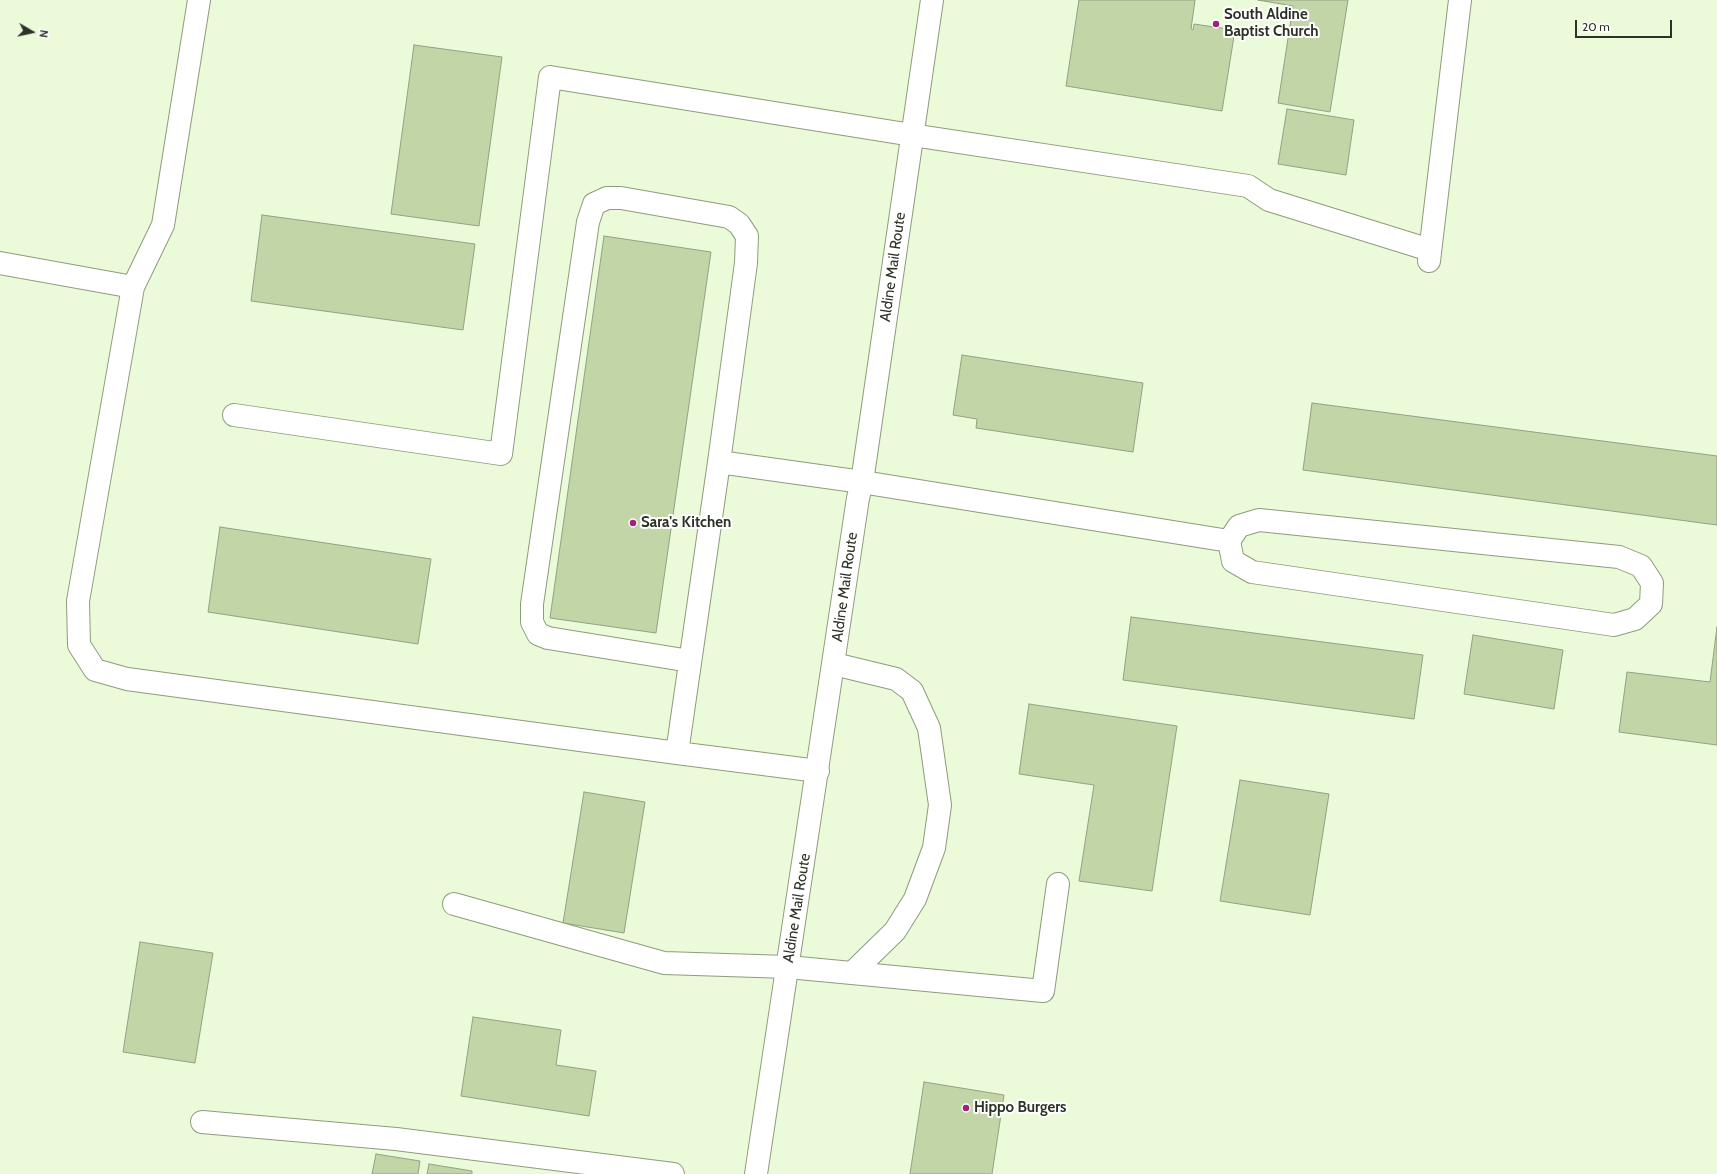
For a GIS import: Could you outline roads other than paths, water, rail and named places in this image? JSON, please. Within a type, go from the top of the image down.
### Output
[{"type":"main road","points":[[199,0],[163,225],[133,288],[78,601],[79,645],[95,670],[127,679],[818,771]]},
{"type":"main road","name":"Aldine Mail Route","points":[[756,1174],[858,498],[862,482],[932,0]]},
{"type":"main road","points":[[234,415],[501,454],[550,77],[912,135],[1248,186],[1269,200],[1430,256],[1460,0]]},
{"type":"main road","points":[[677,753],[690,661],[746,263],[747,236],[739,224],[728,217],[621,198],[607,198],[594,204],[588,222],[532,604],[532,622],[538,634],[548,638],[690,661]]},
{"type":"main road","points":[[0,264],[133,288]]},
{"type":"main road","points":[[718,462],[862,482],[1228,541]]},
{"type":"main road","points":[[1259,520],[1619,557],[1641,566],[1652,583],[1651,604],[1635,620],[1614,625],[1252,572],[1233,560],[1228,541],[1239,526],[1259,520]]},
{"type":"main road","points":[[834,664],[896,679],[912,691],[929,728],[940,805],[934,848],[915,899],[895,931],[852,973]]},
{"type":"main road","points":[[454,904],[664,963],[788,967],[1043,991],[1058,884]]},
{"type":"main road","points":[[202,1122],[396,1140],[673,1174]]},
{"type":"place","name":"South Aldine Baptist Church","points":[[1216,24]]},
{"type":"place","name":"Sara's Kitchen","points":[[633,523]]},
{"type":"place","name":"Hippo Burgers","points":[[966,1108]]}]
